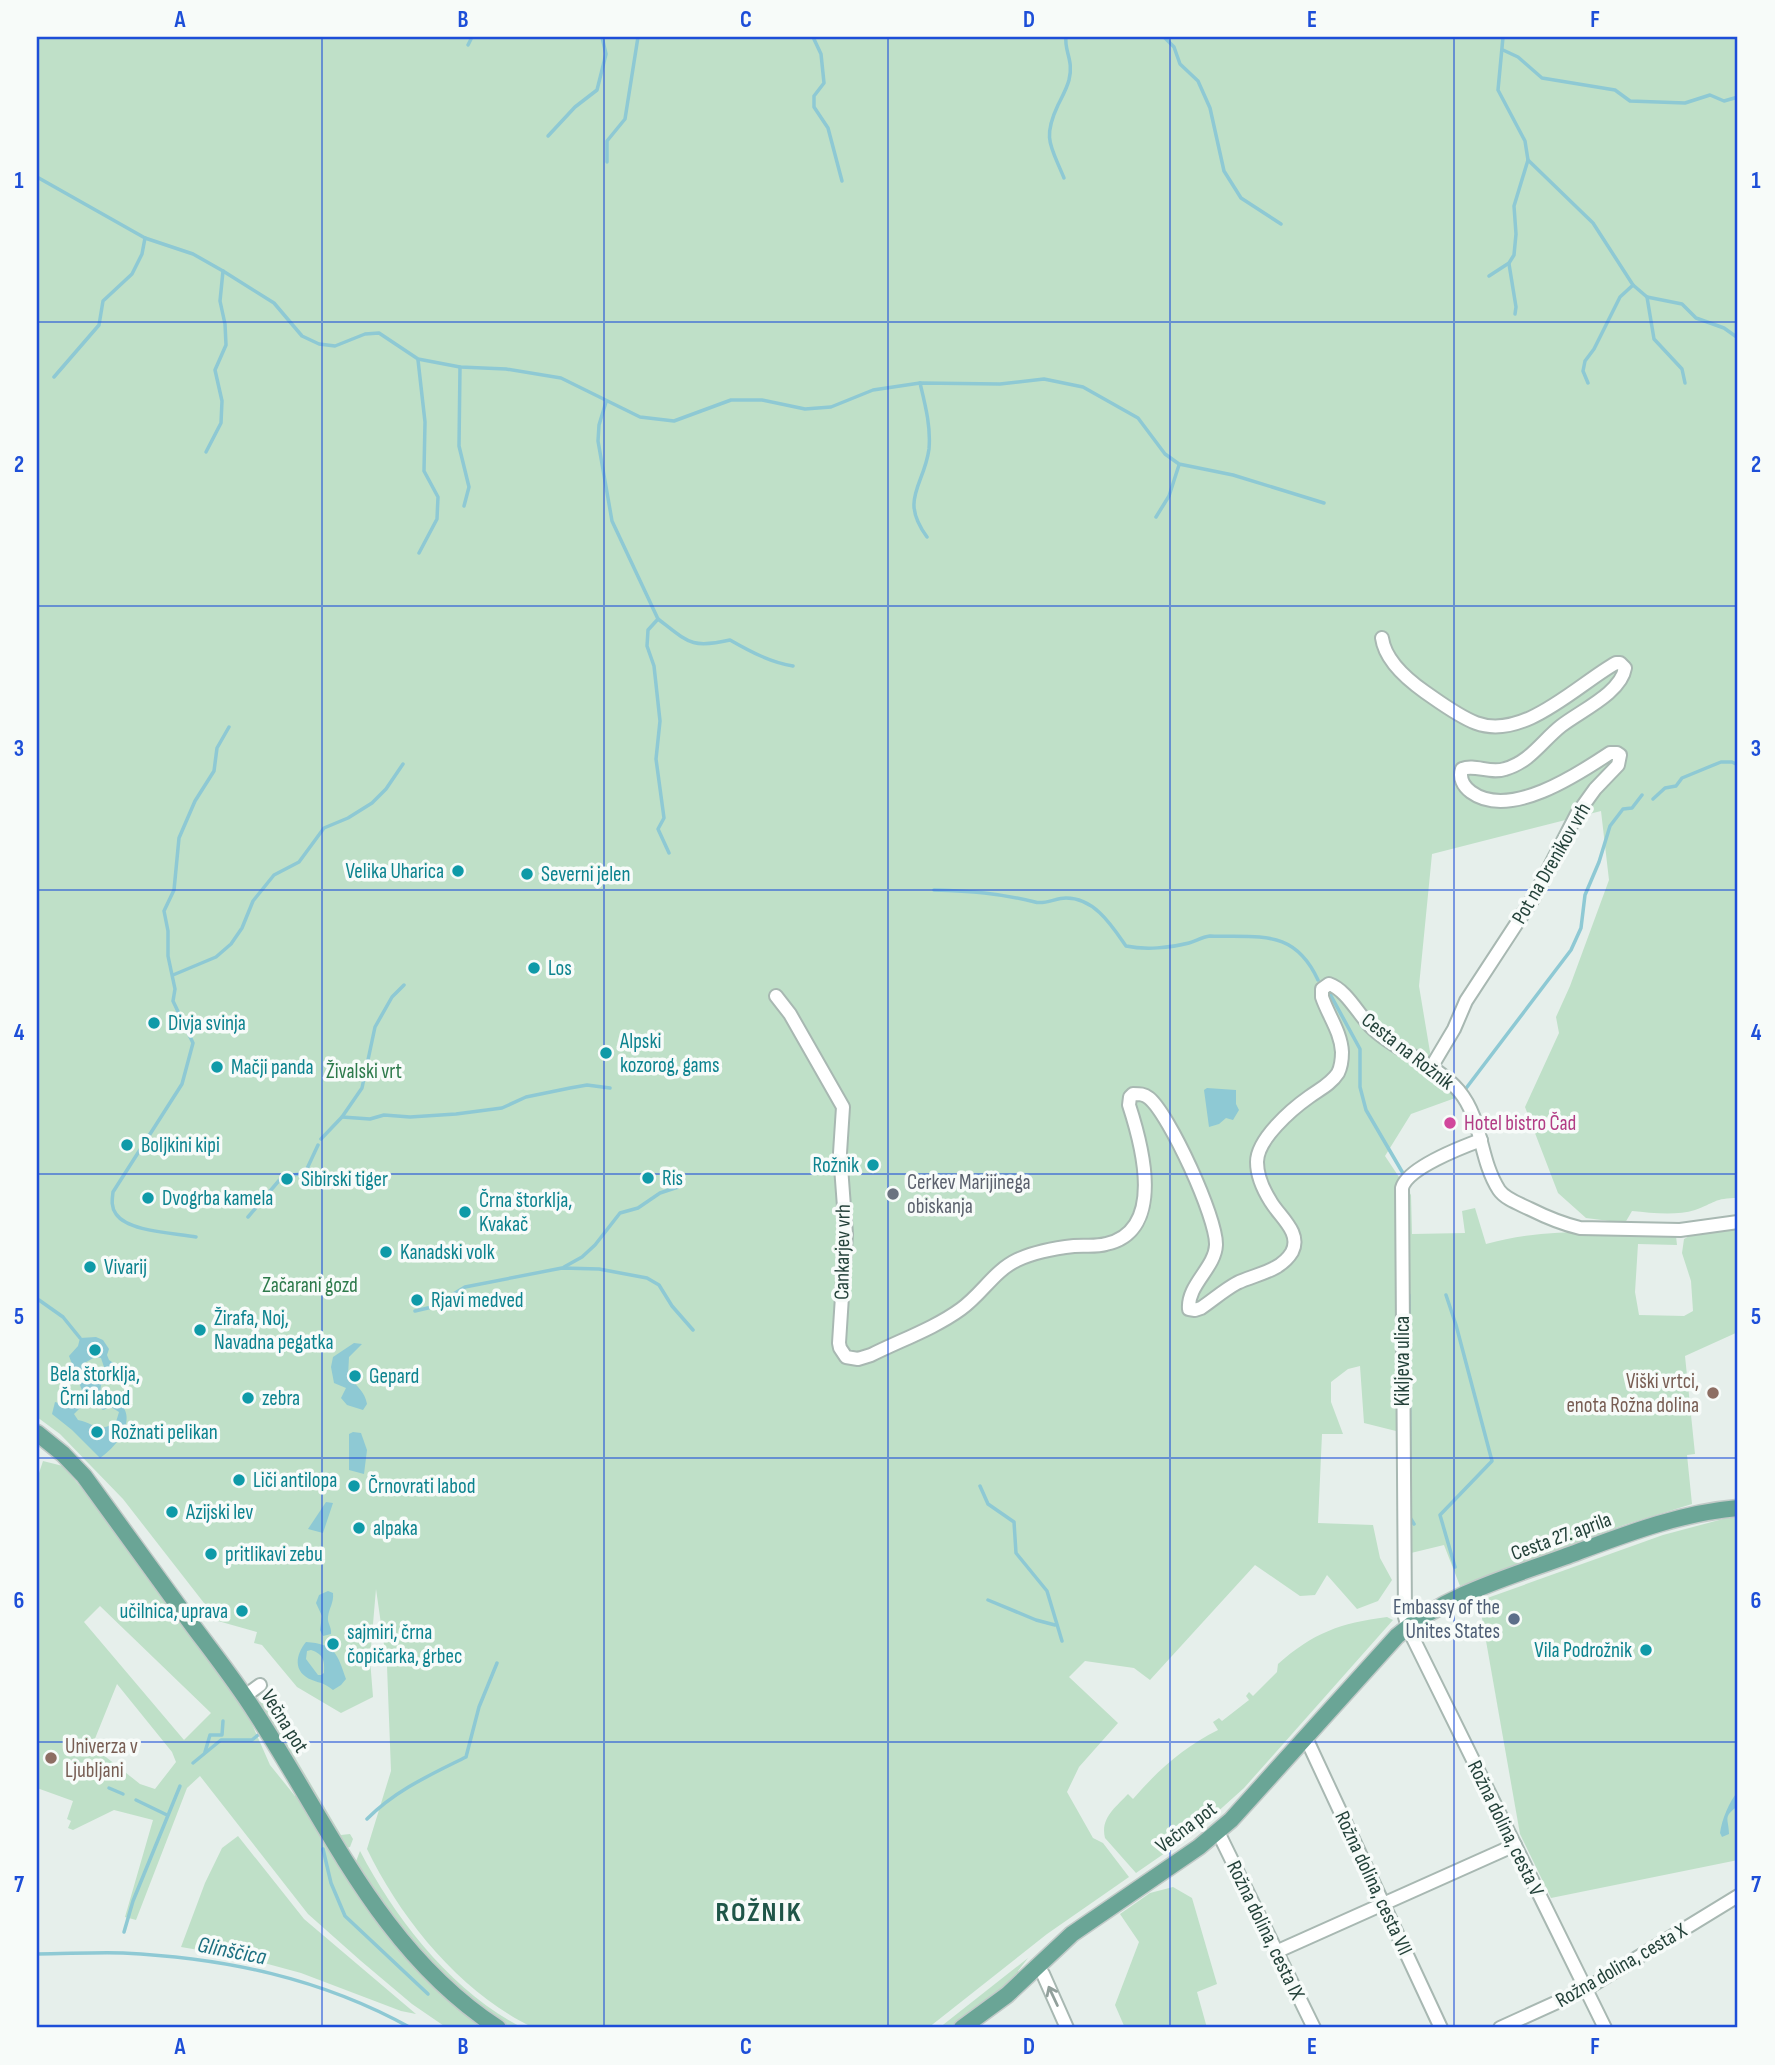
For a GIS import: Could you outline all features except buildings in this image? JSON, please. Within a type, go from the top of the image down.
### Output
[{"type":"main road","name":"Večna pot","points":[[37,1433],[84,1476],[245,1696],[373,1905],[453,1992],[498,2028]]},
{"type":"main road","name":"Cesta 27. aprila","points":[[1408,1628],[1434,1608],[1451,1600],[1548,1563],[1678,1518],[1738,1508]]},
{"type":"main road","name":"Večna pot","points":[[962,2028],[1007,1995],[1072,1934],[1218,1832],[1244,1808],[1408,1628]]},
{"type":"street","name":"Pot na Drenikov vrh","points":[[1382,638],[1391,658],[1412,681],[1460,715],[1485,726],[1504,726],[1533,716],[1616,663],[1625,668],[1621,679],[1602,698],[1561,726],[1525,760],[1497,771],[1465,767],[1460,772],[1463,783],[1475,794],[1491,800],[1509,800],[1560,783],[1610,754],[1620,755],[1618,765],[1595,789],[1577,814],[1534,897],[1466,1001],[1454,1029],[1432,1066]]},
{"type":"street","name":"Cesta na Rožnik","points":[[846,1357],[858,1359],[871,1355],[960,1310],[1002,1269],[1018,1259],[1074,1246],[1105,1245],[1132,1231],[1140,1220],[1144,1174],[1143,1153],[1129,1105],[1133,1094],[1146,1096],[1160,1113],[1190,1165],[1209,1212],[1216,1238],[1214,1256],[1192,1295],[1189,1309],[1201,1308],[1238,1283],[1281,1264],[1295,1245],[1294,1237],[1263,1186],[1258,1173],[1258,1154],[1279,1124],[1338,1073],[1342,1052],[1340,1040],[1322,997],[1325,986],[1329,984],[1340,990],[1373,1029],[1432,1066],[1454,1086],[1475,1118],[1499,1191],[1568,1226],[1614,1230],[1680,1230],[1738,1222]]},
{"type":"street","name":"Cankarjev vrh","points":[[776,996],[790,1014],[843,1107],[840,1153],[846,1234],[839,1343],[846,1357]]},
{"type":"street","name":"Kikljeva ulica","points":[[1408,1628],[1405,1617],[1403,1491],[1402,1188],[1406,1179],[1420,1170],[1445,1155],[1481,1140]]},
{"type":"street","name":"Rožna dolina, cesta V","points":[[1408,1628],[1605,2028]]},
{"type":"street","points":[[245,1696],[260,1685]]},
{"type":"street","name":"Rožna dolina, cesta VII","points":[[1306,1738],[1441,2028]]},
{"type":"street","name":"Rožna dolina, cesta IX","points":[[1218,1832],[1314,2028]]},
{"type":"street","points":[[1278,1951],[1515,1845]]},
{"type":"street","name":"Rožna dolina, cesta X","points":[[1500,2028],[1586,1989],[1738,1896]]},
{"type":"street","points":[[1036,1966],[1043,1973],[1068,2028]]},
{"type":"green space","points":[[37,37],[1738,37],[1738,1198],[1719,1200],[1680,1213],[1632,1211],[1625,1223],[1586,1218],[1558,1193],[1525,1107],[1559,1033],[1556,1017],[1609,880],[1601,811],[1432,854],[1419,986],[1430,1052],[1428,1068],[1458,1097],[1411,1114],[1385,1156],[1411,1195],[1412,1234],[1465,1233],[1462,1211],[1475,1208],[1486,1244],[1555,1233],[1673,1234],[1676,1236],[1677,1245],[1638,1244],[1635,1292],[1639,1315],[1684,1316],[1693,1311],[1691,1281],[1682,1253],[1684,1239],[1697,1232],[1738,1226],[1738,1332],[1685,1356],[1695,1454],[1687,1455],[1692,1504],[1624,1525],[1460,1586],[1444,1545],[1411,1553],[1408,1434],[1364,1423],[1360,1366],[1348,1369],[1331,1382],[1331,1402],[1343,1434],[1322,1434],[1318,1523],[1373,1525],[1380,1558],[1392,1580],[1378,1601],[1357,1609],[1327,1575],[1315,1595],[1300,1596],[1255,1565],[1150,1680],[1134,1668],[1085,1661],[1069,1677],[1118,1723],[1079,1767],[1067,1792],[1093,1838],[1103,1843],[1129,1877],[1047,1934],[928,2028],[534,2028],[507,2013],[458,1975],[416,1928],[381,1876],[367,1849],[391,1771],[387,1666],[376,1589],[370,1659],[373,1697],[341,1713],[297,1687],[262,1645],[254,1643],[257,1632],[218,1621],[123,1499],[60,1434],[37,1417]]},
{"type":"green space","points":[[43,1461],[63,1466],[94,1503],[247,1713],[270,1765],[295,1796],[299,1794],[358,1892],[489,2028],[447,2028],[412,2004],[361,1961],[308,1914],[200,1776],[187,1788],[136,1920],[125,1917],[153,1820],[114,1810],[73,1830],[68,1828],[71,1821],[67,1819],[73,1801],[37,1788],[37,1479]],"holes":[[[100,1606],[211,1713],[184,1740],[84,1622]],[[117,1684],[172,1752],[176,1762],[155,1789],[140,1784],[92,1746]]]},
{"type":"green space","points":[[1738,1515],[1738,1860],[1551,1898],[1520,1834],[1479,1601],[1663,1535]]},
{"type":"green space","points":[[1387,1617],[1393,1620],[1244,1788],[1194,1833],[1136,1873],[1105,1838],[1104,1831],[1110,1813],[1128,1794],[1133,1799],[1172,1760],[1218,1730],[1213,1722],[1219,1718],[1222,1721],[1249,1700],[1246,1696],[1249,1692],[1253,1696],[1277,1672],[1278,1664],[1303,1644],[1341,1626]]},
{"type":"green space","points":[[261,1696],[272,1702],[264,1705],[341,1835],[350,1834],[353,1839],[350,1847],[347,1848],[259,1705]]},
{"type":"green space","points":[[238,1836],[304,1919],[416,2014],[401,2011],[301,1973],[246,1958],[181,1947],[205,1883],[222,1848]]},
{"type":"green space","points":[[360,1851],[391,1903],[428,1952],[473,1995],[523,2028],[507,2028],[470,2002],[401,1931],[355,1864]]},
{"type":"green space","points":[[1173,1887],[1192,1898],[1217,1984],[1197,1992],[1207,2028],[1125,2028],[1115,2005],[1139,1942],[1120,1914],[1150,1893]]},
{"type":"green space","points":[[1028,1958],[1018,1971],[1020,1976],[982,2009],[950,2027],[939,2028]]},
{"type":"water","points":[[1204,1090],[1236,1090],[1239,1110],[1233,1120],[1226,1118],[1209,1127]]},
{"type":"water","points":[[96,1337],[103,1340],[109,1349],[109,1360],[118,1366],[114,1378],[101,1385],[100,1395],[117,1401],[124,1408],[126,1423],[119,1439],[100,1458],[52,1414],[55,1402],[63,1404],[83,1393],[69,1356],[78,1346],[80,1338]],"holes":[[[95,1357],[101,1358],[104,1367],[103,1374],[96,1377],[85,1373],[81,1365]],[[95,1404],[103,1410],[111,1407],[119,1412],[116,1422],[100,1428],[78,1420],[74,1414],[83,1405]]]},
{"type":"water","points":[[354,1343],[362,1344],[349,1357],[348,1376],[364,1396],[367,1404],[363,1410],[347,1405],[341,1398],[346,1388],[334,1383],[331,1367],[333,1357]]},
{"type":"water","points":[[361,1433],[367,1450],[364,1474],[349,1470],[349,1434]]},
{"type":"water","points":[[326,1502],[333,1503],[323,1533],[308,1529]]},
{"type":"water","points":[[328,1591],[333,1593],[328,1619],[331,1634],[323,1636],[320,1630],[322,1616],[316,1603],[319,1595]]},
{"type":"water","points":[[306,1642],[316,1643],[334,1652],[346,1679],[341,1685],[333,1690],[301,1672],[298,1657]],"holes":[[[307,1651],[315,1652],[323,1661],[324,1673],[321,1675],[318,1675],[306,1659]]]},
{"type":"water","points":[[1738,1791],[1738,1806],[1728,1818],[1729,1834],[1722,1837],[1720,1833],[1724,1816]]},
{"type":"waterway","points":[[468,45],[472,37]]},
{"type":"waterway","points":[[548,136],[575,107],[597,90],[606,54],[602,37]]},
{"type":"waterway","points":[[607,162],[607,141],[625,119],[638,37]]},
{"type":"waterway","points":[[813,37],[821,54],[824,83],[814,96],[814,107],[828,128],[842,181]]},
{"type":"waterway","points":[[1064,178],[1052,150],[1049,135],[1070,73],[1066,37]]},
{"type":"waterway","points":[[1164,37],[1174,47],[1180,64],[1198,81],[1210,108],[1224,171],[1241,198],[1281,224]]},
{"type":"waterway","points":[[1489,276],[1509,263],[1514,255],[1514,206],[1528,160],[1525,141],[1498,90],[1503,37]]},
{"type":"waterway","points":[[1503,50],[1518,57],[1542,78],[1615,90],[1630,101],[1685,103],[1710,95],[1724,101],[1738,97]]},
{"type":"waterway","points":[[1528,160],[1593,223],[1633,285],[1620,297],[1594,349],[1585,361],[1583,371],[1588,383]]},
{"type":"waterway","points":[[37,177],[145,238],[193,254],[223,271],[274,303],[302,336],[319,344],[335,346],[365,334],[379,333],[418,359],[460,367],[506,369],[561,378],[640,417],[674,421],[731,400],[762,400],[805,409],[831,407],[873,390],[920,383],[1000,384],[1044,379],[1083,387],[1138,418],[1165,454],[1179,464],[1233,475],[1324,503]]},
{"type":"waterway","points":[[54,377],[99,325],[103,301],[132,274],[142,254],[145,238]]},
{"type":"waterway","points":[[1509,264],[1515,314]]},
{"type":"waterway","points":[[206,452],[221,423],[222,401],[215,370],[226,345],[220,301],[223,271]]},
{"type":"waterway","points":[[1633,285],[1647,297],[1682,304],[1696,318],[1724,328],[1738,338]]},
{"type":"waterway","points":[[1647,297],[1654,339],[1682,369],[1685,383]]},
{"type":"waterway","points":[[418,360],[425,422],[424,471],[438,497],[437,519],[419,553]]},
{"type":"waterway","points":[[460,367],[459,446],[469,487],[464,506]]},
{"type":"waterway","points":[[920,383],[926,407],[929,449],[914,502],[919,524],[927,537]]},
{"type":"waterway","points":[[606,402],[599,425],[598,441],[612,521],[658,619],[648,630],[647,646],[654,666],[660,721],[656,759],[664,818],[658,829],[669,853]]},
{"type":"waterway","points":[[1156,517],[1169,496],[1179,465]]},
{"type":"waterway","points":[[658,619],[691,642],[707,644],[730,640],[761,656],[793,666]]},
{"type":"waterway","points":[[196,1237],[131,1225],[116,1214],[112,1198],[113,1192],[182,1084],[193,1043],[173,1001],[175,989],[168,956],[168,931],[164,911],[174,890],[179,838],[195,801],[214,771],[217,748],[229,727]]},
{"type":"waterway","points":[[1653,799],[1665,788],[1676,786],[1682,778],[1721,762],[1738,765]]},
{"type":"waterway","points":[[173,975],[216,957],[231,944],[242,928],[253,901],[274,875],[299,862],[324,828],[348,818],[372,803],[386,789],[403,764]]},
{"type":"waterway","points":[[1464,1091],[1571,950],[1581,928],[1585,895],[1610,826],[1623,809],[1632,808],[1642,795]]},
{"type":"waterway","points":[[934,890],[1009,896],[1039,903],[1062,898],[1076,899],[1102,914],[1126,946],[1174,946],[1210,936],[1274,939],[1298,951],[1309,963],[1318,980]]},
{"type":"waterway","points":[[321,1139],[342,1117],[362,1088],[375,1027],[392,997],[404,985]]},
{"type":"waterway","points":[[1330,994],[1360,1049],[1360,1087],[1366,1110],[1404,1175]]},
{"type":"waterway","points":[[342,1117],[370,1119],[384,1115],[410,1117],[456,1114],[502,1108],[526,1097],[587,1085],[610,1088]]},
{"type":"waterway","points":[[248,1217],[282,1177],[305,1173],[318,1145]]},
{"type":"waterway","points":[[564,1267],[582,1257],[595,1245],[620,1213],[638,1208],[660,1193],[678,1187]]},
{"type":"waterway","points":[[415,1311],[432,1307],[465,1287],[562,1268],[599,1269],[647,1278],[659,1285],[672,1306],[693,1330]]},
{"type":"waterway","points":[[1409,1295],[1410,1483]]},
{"type":"waterway","points":[[1446,1295],[1492,1461],[1440,1515],[1455,1567]]},
{"type":"waterway","points":[[39,1300],[63,1317],[80,1338]]},
{"type":"waterway","points":[[980,1486],[988,1504],[1014,1522],[1016,1553],[1047,1591],[1062,1641]]},
{"type":"waterway","points":[[1409,1516],[1414,1524]]},
{"type":"waterway","points":[[988,1600],[1055,1625]]},
{"type":"waterway","points":[[367,1819],[402,1791],[466,1757],[479,1707],[497,1663]]},
{"type":"waterway","points":[[205,1752],[210,1735],[222,1735],[223,1721]]},
{"type":"waterway","points":[[193,1763],[221,1740],[252,1740],[258,1735]]},
{"type":"waterway","points":[[124,1932],[133,1901],[180,1786]]},
{"type":"waterway","points":[[109,1788],[123,1794]]},
{"type":"waterway","points":[[136,1800],[167,1815]]},
{"type":"waterway","points":[[323,1849],[331,1883],[345,1916],[428,1994]]},
{"type":"waterway","name":"Glinščica","points":[[37,1954],[123,1953],[235,1966],[272,1974],[342,1996],[411,2028]]},
{"type":"place","name":"Velika Uharica","points":[[458,871]]},
{"type":"place","name":"Severni jelen","points":[[527,874]]},
{"type":"place","name":"Los","points":[[534,968]]},
{"type":"place","name":"Divja svinja","points":[[154,1023]]},
{"type":"place","name":"Alpski kozorog, gams","points":[[606,1053]]},
{"type":"place","name":"Mačji panda","points":[[217,1067]]},
{"type":"place","name":"Hotel bistro Čad","points":[[1450,1123]]},
{"type":"place","name":"Boljkini kipi","points":[[127,1145]]},
{"type":"place","name":"Rožnik","points":[[873,1165]]},
{"type":"place","name":"Ris","points":[[648,1178]]},
{"type":"place","name":"Sibirski tiger","points":[[287,1179]]},
{"type":"place","name":"Cerkev Marijinega obiskanja","points":[[893,1194]]},
{"type":"place","name":"Dvogrba kamela","points":[[148,1198]]},
{"type":"place","name":"Črna štorklja, Kvakač","points":[[465,1212]]},
{"type":"place","name":"Kanadski volk","points":[[386,1252]]},
{"type":"place","name":"Vivarij","points":[[90,1267]]},
{"type":"place","name":"Rjavi medved","points":[[417,1300]]},
{"type":"place","name":"Žirafa, Noj, Navadna pegatka","points":[[200,1330]]},
{"type":"place","name":"Bela štorklja, Črni labod","points":[[95,1350]]},
{"type":"place","name":"Gepard","points":[[355,1376]]},
{"type":"place","name":"Viški vrtci, enota Rožna dolina","points":[[1713,1393]]},
{"type":"place","name":"zebra","points":[[248,1398]]},
{"type":"place","name":"Rožnati pelikan","points":[[97,1432]]},
{"type":"place","name":"Liči antilopa","points":[[239,1480]]},
{"type":"place","name":"Črnovrati labod","points":[[354,1486]]},
{"type":"place","name":"Azijski lev","points":[[172,1512]]},
{"type":"place","name":"alpaka","points":[[359,1528]]},
{"type":"place","name":"pritlikavi zebu","points":[[211,1554]]},
{"type":"place","name":"učilnica, uprava","points":[[242,1611]]},
{"type":"place","name":"Embassy of the Unites States","points":[[1514,1619]]},
{"type":"place","name":"sajmiri, črna čopičarka, grbec","points":[[333,1644]]},
{"type":"place","name":"Vila Podrožnik","points":[[1646,1650]]},
{"type":"place","name":"Univerza v Ljubljani","points":[[51,1758]]},
{"type":"district","name":"ROŽNIK","points":[[759,1911]]},
{"type":"park label","name":"Živalski vrt","points":[[364,1071]]},
{"type":"park label","name":"Začarani gozd","points":[[310,1285]]}]
